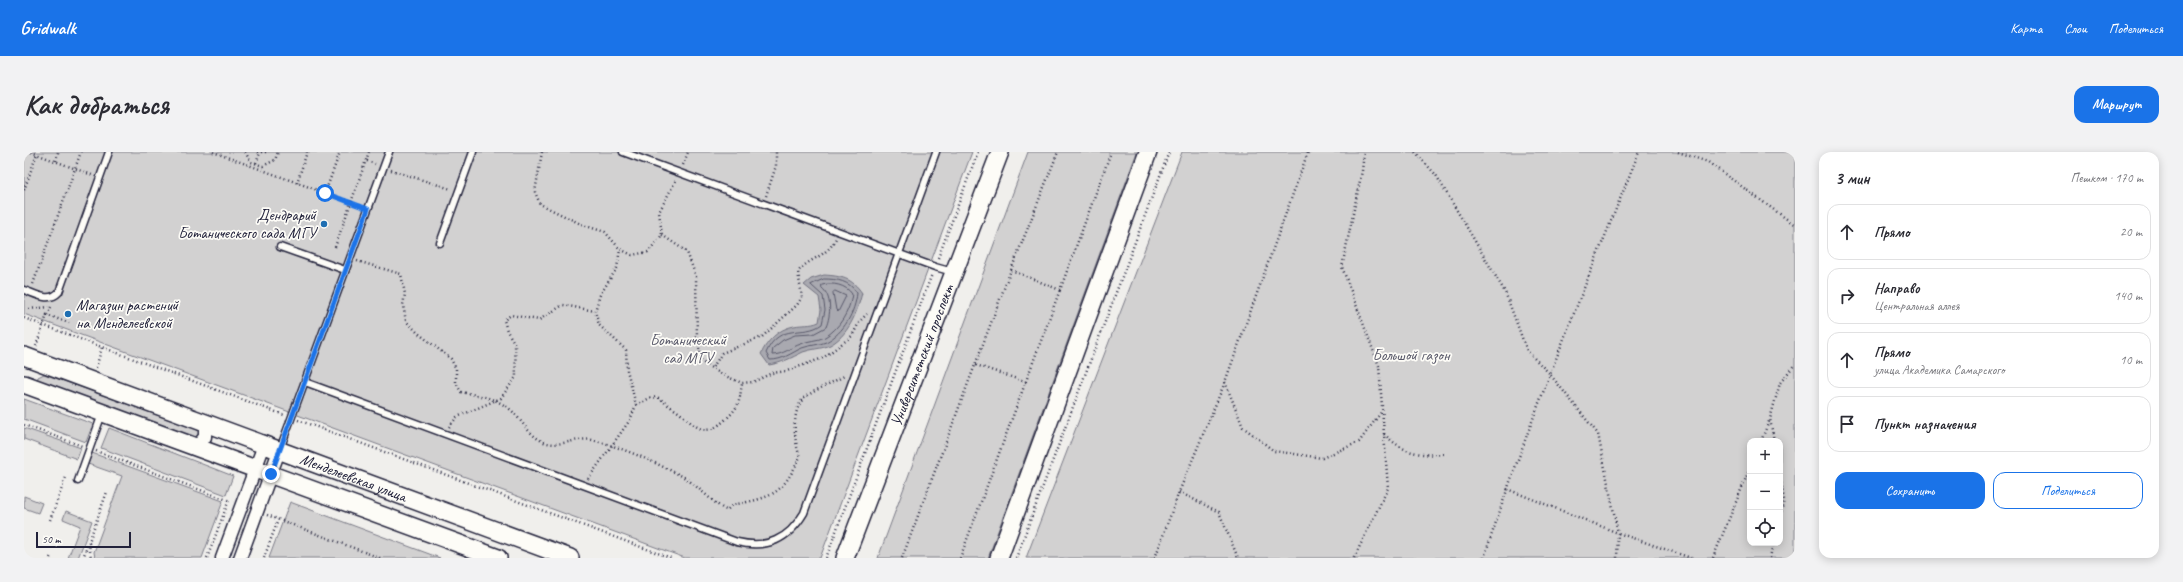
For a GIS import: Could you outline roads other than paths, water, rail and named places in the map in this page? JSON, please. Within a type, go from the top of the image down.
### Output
[{"type":"street","name":"Университетский проспект","points":[[845,558],[1000,152]]},
{"type":"street","points":[[999,558],[1148,152]]},
{"type":"street","name":"Менделеевская улица","points":[[29,354],[91,381],[570,558]]},
{"type":"street","name":"Менделеевская улица","points":[[24,384],[498,558]]},
{"type":"street","points":[[189,445],[198,444],[205,437],[205,427],[198,420]]},
{"type":"street","points":[[222,558],[242,506],[263,472],[272,448]]},
{"type":"street","points":[[240,558],[257,512],[263,472]]},
{"type":"lane","points":[[27,291],[49,298],[59,292],[109,152]]},
{"type":"lane","points":[[272,448],[292,418],[389,152]]},
{"type":"lane","points":[[440,243],[473,152]]},
{"type":"lane","points":[[623,152],[899,254],[935,267],[955,272]]},
{"type":"lane","points":[[305,382],[737,542],[752,546],[772,543],[788,533],[804,513],[936,152]]},
{"type":"lane","points":[[280,247],[345,270]]},
{"type":"lane","points":[[78,481],[103,413]]},
{"type":"water","points":[[824,275],[846,279],[854,284],[862,293],[851,324],[841,337],[828,346],[806,351],[782,362],[769,365],[761,354],[766,345],[774,336],[783,330],[797,325],[819,322],[821,310],[819,297],[804,285],[811,279]]},
{"type":"place","name":"Дендрарий Ботанического сада МГУ","points":[[324,224]]},
{"type":"place","name":"Магазин растений на Менделеевской","points":[[68,314]]},
{"type":"park label","name":"Ботанический сад МГУ","points":[[688,349]]},
{"type":"park label","name":"Большой газон","points":[[1411,355]]}]
